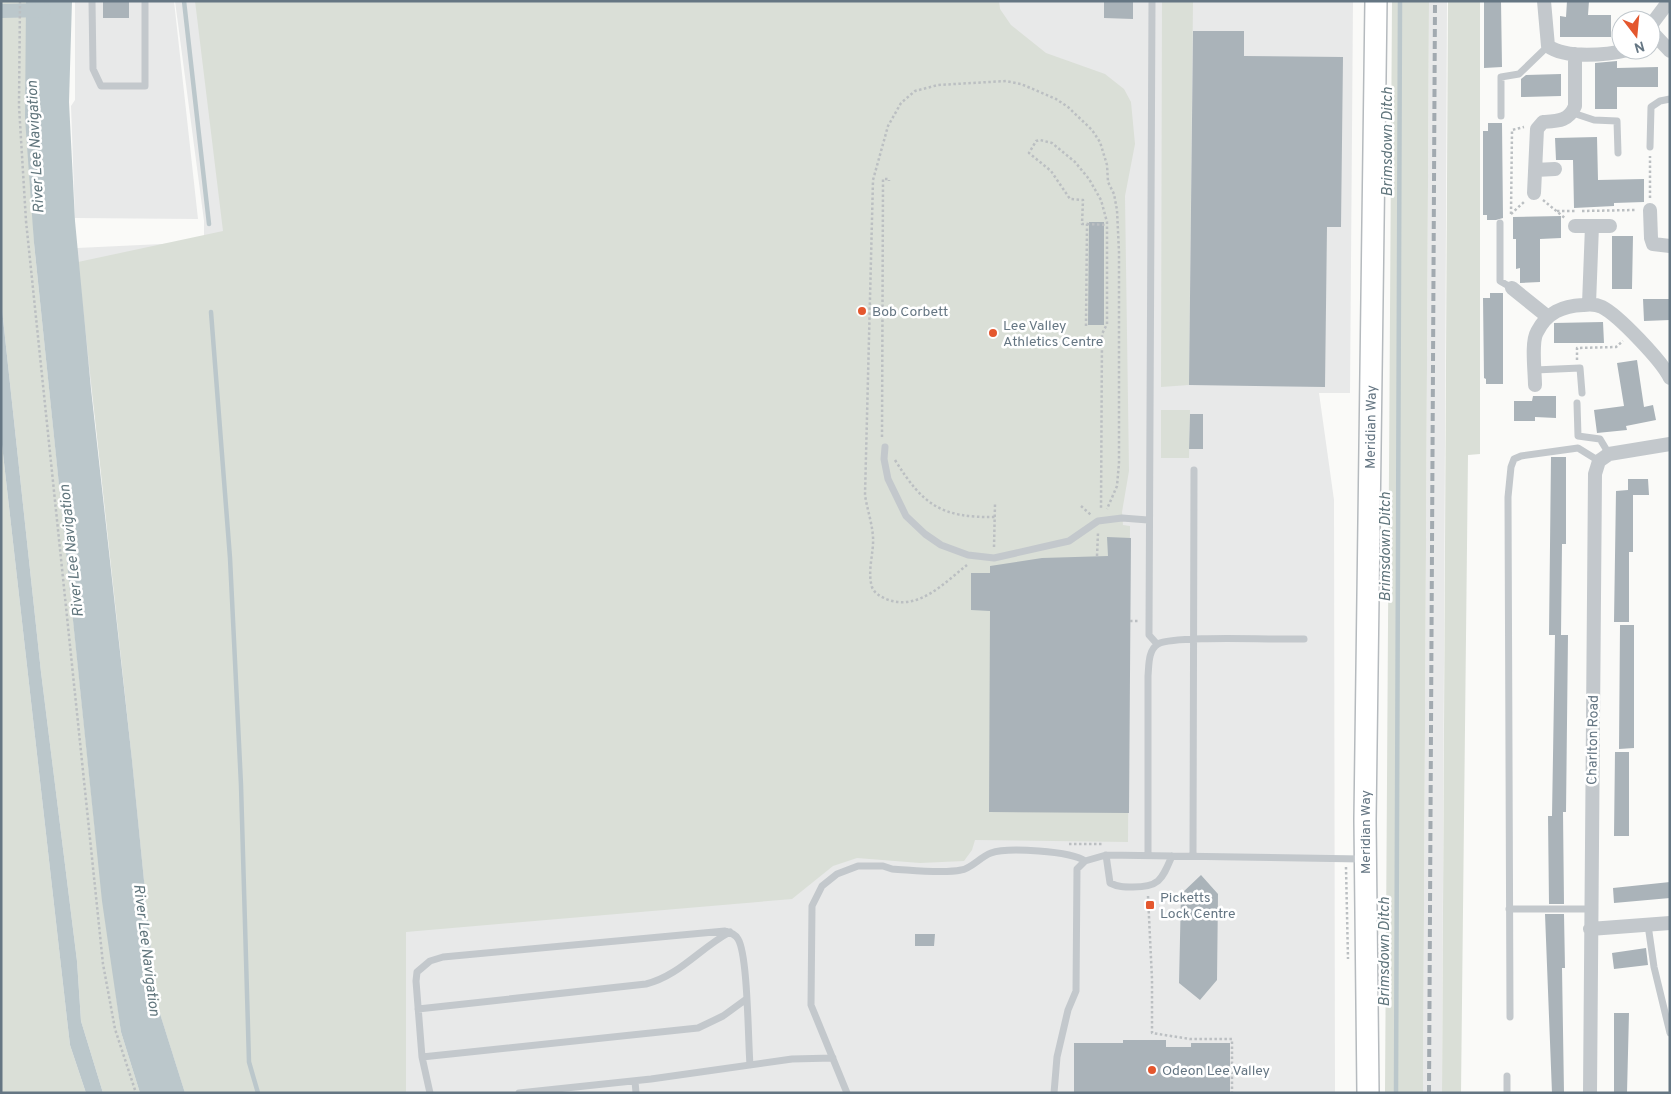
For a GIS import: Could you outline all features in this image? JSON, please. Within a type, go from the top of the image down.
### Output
[{"type":"main road","name":"Meridian Way","points":[[1368,1093],[1365,859],[1376,1]]},
{"type":"street","points":[[1544,1],[1548,46],[1561,53],[1611,51]]},
{"type":"street","points":[[1661,12],[1669,1]]},
{"type":"street","points":[[1661,42],[1670,51]]},
{"type":"street","points":[[1534,193],[1538,125],[1543,122],[1562,120],[1572,113],[1575,106],[1575,54]]},
{"type":"street","points":[[1535,170],[1555,169]]},
{"type":"street","points":[[1650,210],[1653,244],[1670,246]]},
{"type":"street","points":[[1575,226],[1610,226]]},
{"type":"street","points":[[1589,304],[1592,226]]},
{"type":"street","points":[[1512,288],[1548,317]]},
{"type":"street","points":[[1535,385],[1535,337],[1548,317],[1560,308],[1589,304],[1603,307],[1632,334],[1666,360],[1670,378]]},
{"type":"street","points":[[1604,458],[1670,444]]},
{"type":"street","name":"Charlton Road","points":[[1590,1093],[1595,474],[1604,458]]},
{"type":"street","points":[[1590,929],[1670,923]]},
{"type":"lane","points":[[92,1],[93,69],[101,86],[146,86],[145,1]]},
{"type":"lane","points":[[1152,1],[1148,520],[1149,635],[1157,644]]},
{"type":"lane","points":[[1502,116],[1501,77],[1519,74],[1548,46]]},
{"type":"lane","points":[[1650,147],[1651,107],[1660,100],[1670,99]]},
{"type":"lane","points":[[1572,113],[1594,120],[1617,121],[1618,153]]},
{"type":"lane","points":[[1500,223],[1500,281],[1512,288]]},
{"type":"lane","points":[[1535,370],[1576,367],[1582,371],[1582,393]]},
{"type":"lane","points":[[1576,402],[1578,436],[1600,439],[1604,458]]},
{"type":"lane","points":[[885,447],[884,460],[888,479],[906,516],[925,534],[955,551],[994,558],[1069,541],[1098,521],[1122,518],[1148,520]]},
{"type":"lane","points":[[1510,1017],[1508,497],[1510,467],[1514,459],[1521,456],[1572,448],[1604,458]]},
{"type":"lane","points":[[1193,856],[1194,470]]},
{"type":"lane","points":[[1148,856],[1148,676],[1151,653],[1157,644],[1165,641],[1193,639],[1304,640]]},
{"type":"lane","points":[[846,1093],[811,1005],[810,925],[812,906],[822,886],[837,874],[858,866],[883,866],[892,870],[962,870],[988,854],[1004,850],[1054,852],[1078,856],[1085,861]]},
{"type":"lane","points":[[1054,1093],[1057,1057],[1068,1010],[1076,991],[1077,869],[1085,861],[1106,855],[1365,859]]},
{"type":"lane","points":[[1106,855],[1110,883],[1118,887],[1147,887],[1157,884],[1164,875],[1172,856]]},
{"type":"lane","points":[[1509,910],[1590,909]]},
{"type":"lane","points":[[1648,925],[1654,967],[1670,1033]]},
{"type":"lane","points":[[427,1091],[422,1057],[417,972],[430,961],[443,957],[730,932],[738,939],[744,958],[750,1065]]},
{"type":"lane","points":[[418,1009],[652,983],[670,975],[719,938],[730,932]]},
{"type":"lane","points":[[422,1057],[698,1028],[723,1016],[746,1000]]},
{"type":"lane","points":[[519,1093],[792,1059],[833,1058]]},
{"type":"lane","points":[[1507,1076],[1507,1093]]},
{"type":"lane","points":[[635,1080],[636,1093]]},
{"type":"path","points":[[20,1],[19,106],[26,222],[102,954],[115,1029],[136,1093]]},
{"type":"path","points":[[968,565],[930,594],[911,602],[898,602],[879,596],[873,589],[870,580],[873,538],[866,495],[873,180],[888,126],[901,103],[915,90],[938,85],[1006,81],[1021,84],[1056,99],[1068,107],[1092,130],[1100,142],[1107,165],[1108,182],[1114,194],[1117,210],[1119,252],[1119,463],[1117,486],[1107,509]]},
{"type":"path","points":[[1511,214],[1512,130],[1538,125]]},
{"type":"path","points":[[1102,509],[1102,334],[1107,324],[1107,225],[1101,200],[1089,178],[1075,162],[1052,143],[1036,141],[1029,153],[1051,170],[1070,199],[1083,200],[1082,225],[1107,225]]},
{"type":"path","points":[[1557,211],[1650,210],[1650,147]]},
{"type":"path","points":[[889,181],[889,179],[883,179],[882,447],[888,447],[912,487],[933,504],[962,516],[995,517]]},
{"type":"path","points":[[1500,223],[1534,193],[1575,226]]},
{"type":"path","points":[[1086,326],[1087,224]]},
{"type":"path","points":[[1576,367],[1577,348],[1616,347],[1632,334]]},
{"type":"path","points":[[994,550],[995,504]]},
{"type":"path","points":[[1081,506],[1086,511]]},
{"type":"path","points":[[1097,556],[1098,521]]},
{"type":"path","points":[[1147,887],[1152,979],[1152,1033],[1190,1039],[1232,1039],[1232,1093]]},
{"type":"shaded area","points":[[1,1],[28,1],[34,243],[95,830],[121,1032],[140,1093],[103,1093],[81,1021],[77,961],[41,672],[1,300]]},
{"type":"shaded area","points":[[75,1],[174,1],[198,219],[75,218],[71,106],[75,100]]},
{"type":"shaded area","points":[[175,1],[1353,1],[1350,393],[1319,393],[1334,500],[1335,1093],[185,1093],[156,1001],[109,529],[79,289],[77,248],[204,242],[204,221]]},
{"type":"shaded area","points":[[195,1],[999,1],[1000,9],[1011,25],[1046,53],[1105,74],[1124,89],[1131,102],[1135,144],[1125,196],[1129,471],[1122,512],[1123,525],[1130,526],[1128,842],[975,840],[972,850],[964,861],[920,863],[857,858],[833,866],[792,899],[406,932],[406,1093],[185,1093],[156,1001],[78,262],[223,231]]},
{"type":"shaded area","points":[[1162,1],[1193,1],[1189,385],[1161,387]]},
{"type":"shaded area","points":[[1392,1],[1429,1],[1423,1093],[1385,1093]]},
{"type":"shaded area","points":[[1429,1],[1447,1],[1442,1093],[1423,1093]]},
{"type":"shaded area","points":[[1448,1],[1480,1],[1480,454],[1468,455],[1461,1093],[1442,1093]]},
{"type":"shaded area","points":[[1161,410],[1190,410],[1189,458],[1161,458]]},
{"type":"shaded area","points":[[1,436],[70,1045],[86,1093],[1,1093]]},
{"type":"water","name":"River Lee Navigation","points":[[26,1],[72,1],[69,102],[75,221],[91,389],[132,760],[156,1001],[185,1093],[140,1093],[121,1032],[102,901],[34,243],[25,118]]},
{"type":"water","points":[[1,300],[41,672],[77,961],[81,1021],[103,1093],[86,1093],[70,1045],[1,436]]},
{"type":"building","points":[[103,1],[129,1],[129,18],[103,18]]},
{"type":"building","points":[[1484,1],[1501,1],[1502,67],[1484,68]]},
{"type":"building","points":[[1567,1],[1589,1],[1588,15],[1611,15],[1611,37],[1560,37],[1560,16],[1566,17]]},
{"type":"building","points":[[1104,2],[1133,2],[1133,19],[1104,18]]},
{"type":"building","points":[[1193,31],[1244,31],[1244,56],[1343,57],[1341,227],[1327,227],[1325,387],[1189,385]]},
{"type":"building","points":[[1617,61],[1617,68],[1658,67],[1658,87],[1617,87],[1617,109],[1595,109],[1595,63]]},
{"type":"building","points":[[1561,74],[1561,96],[1521,97],[1521,79],[1526,75]]},
{"type":"building","points":[[1488,123],[1502,123],[1503,218],[1496,220],[1487,220],[1487,215],[1483,215],[1483,131],[1488,131]]},
{"type":"building","points":[[1597,137],[1598,180],[1644,179],[1644,202],[1614,203],[1614,206],[1574,208],[1573,160],[1556,160],[1555,138]]},
{"type":"building","points":[[1561,216],[1561,238],[1540,239],[1540,282],[1520,283],[1520,268],[1516,269],[1516,239],[1513,239],[1513,217]]},
{"type":"building","points":[[1089,222],[1104,222],[1104,325],[1088,325]]},
{"type":"building","points":[[1612,236],[1633,236],[1632,289],[1612,289]]},
{"type":"building","points":[[1490,293],[1503,293],[1503,384],[1486,384],[1486,379],[1484,378],[1483,298],[1490,298]]},
{"type":"building","points":[[1643,299],[1670,299],[1670,320],[1644,321]]},
{"type":"building","points":[[1603,322],[1604,343],[1554,343],[1554,323]]},
{"type":"building","points":[[1637,360],[1644,407],[1653,405],[1656,420],[1626,426],[1627,430],[1597,433],[1594,410],[1624,406],[1617,363]]},
{"type":"building","points":[[1533,396],[1556,396],[1556,418],[1535,417],[1535,421],[1514,421],[1514,401],[1532,401]]},
{"type":"building","points":[[1190,414],[1203,414],[1203,449],[1189,449]]},
{"type":"building","points":[[1551,457],[1566,457],[1566,544],[1562,544],[1561,635],[1549,635]]},
{"type":"building","points":[[1628,479],[1648,479],[1649,495],[1633,495],[1633,552],[1629,552],[1629,622],[1614,622],[1616,491],[1628,490]]},
{"type":"building","points":[[1107,537],[1131,538],[1129,813],[989,812],[990,611],[971,610],[971,573],[990,573],[990,566],[1042,558],[1108,556]]},
{"type":"building","points":[[1620,625],[1634,625],[1634,748],[1619,749]]},
{"type":"building","points":[[1555,635],[1568,635],[1566,812],[1563,812],[1564,904],[1549,904],[1548,816],[1552,816]]},
{"type":"building","points":[[1615,752],[1629,752],[1629,836],[1614,836]]},
{"type":"building","points":[[1201,875],[1218,894],[1217,980],[1200,1000],[1179,983],[1181,894]]},
{"type":"building","points":[[1670,882],[1670,898],[1614,903],[1613,888]]},
{"type":"building","points":[[1545,914],[1564,914],[1565,968],[1562,968],[1564,1093],[1552,1093]]},
{"type":"building","points":[[915,934],[935,934],[934,946],[915,946]]},
{"type":"building","points":[[1646,948],[1648,965],[1614,969],[1612,953]]},
{"type":"building","points":[[1614,1013],[1629,1013],[1627,1093],[1614,1093]]},
{"type":"building","name":"Odeon Lee Valley","points":[[1123,1040],[1166,1040],[1166,1047],[1191,1047],[1191,1043],[1230,1043],[1230,1093],[1074,1093],[1074,1043],[1123,1043]]},
{"type":"waterway","points":[[184,1],[209,224]]},
{"type":"waterway","name":"Brimsdown Ditch","points":[[1396,1093],[1400,1]]},
{"type":"waterway","points":[[1,11],[44,10]]},
{"type":"waterway","points":[[211,312],[230,558],[241,785],[249,1062],[258,1093]]},
{"type":"railway","points":[[1429,1093],[1435,1]]},
{"type":"place","name":"Bob Corbett","points":[[862,311]]},
{"type":"place","name":"Lee Valley Athletics Centre","points":[[993,333]]},
{"type":"place","name":"Picketts Lock Centre","points":[[1150,905]]},
{"type":"place","name":"Odeon Lee Valley","points":[[1152,1070]]}]
